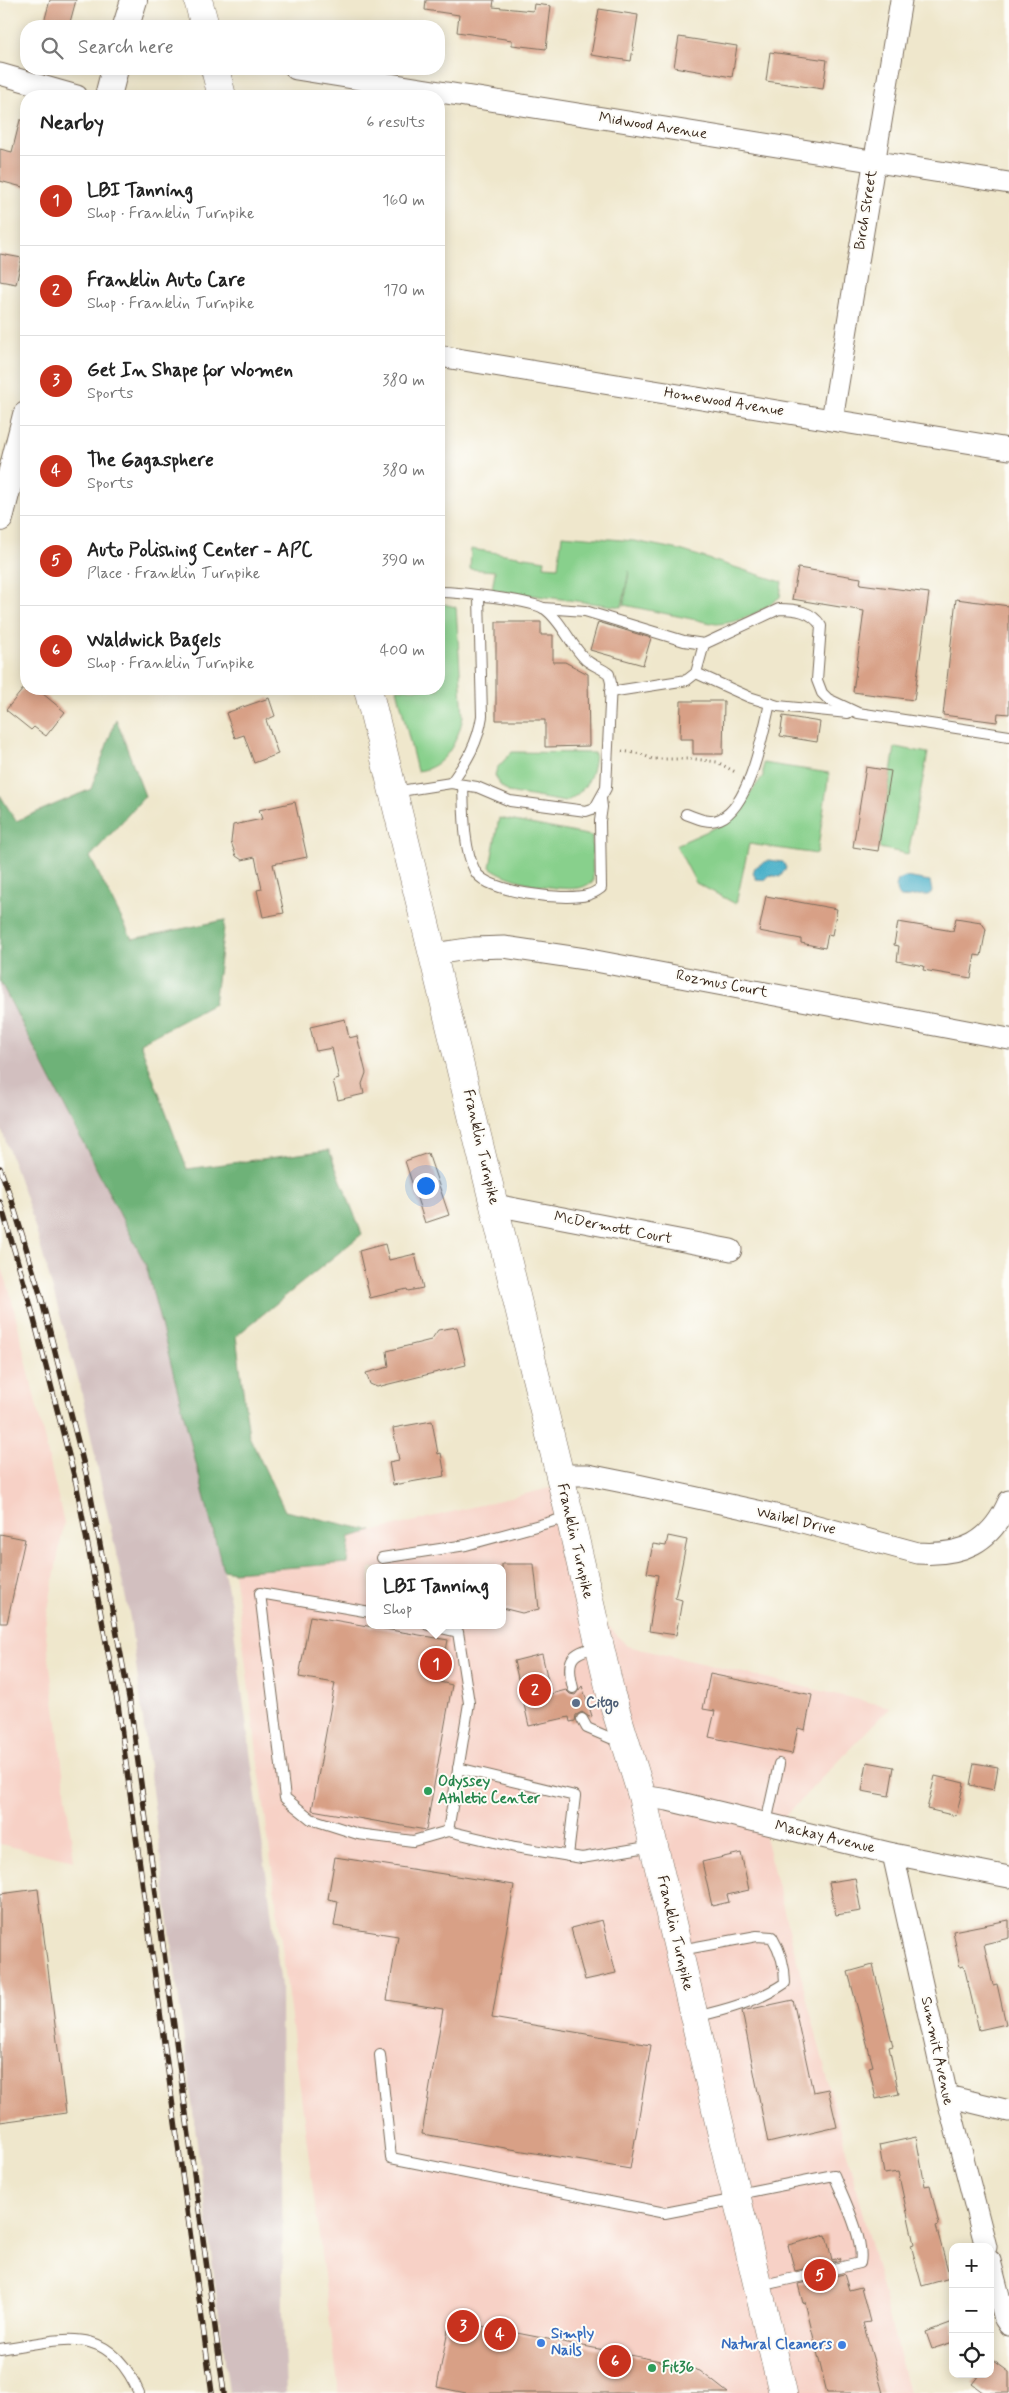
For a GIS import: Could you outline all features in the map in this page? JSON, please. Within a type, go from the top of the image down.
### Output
[{"type":"main road","points":[[198,0],[203,20]]},
{"type":"main road","points":[[217,75],[220,90]]},
{"type":"main road","name":"Franklin Turnpike","points":[[370,695],[495,1205],[599,1646],[642,1796],[783,2393]]},
{"type":"street","points":[[128,20],[134,0]]},
{"type":"street","name":"Birch Street","points":[[832,420],[900,0]]},
{"type":"street","points":[[0,74],[56,90]]},
{"type":"street","points":[[110,90],[113,75]]},
{"type":"street","name":"Midwood Avenue","points":[[334,75],[428,90]]},
{"type":"street","name":"Midwood Avenue","points":[[445,93],[1009,183]]},
{"type":"street","name":"Homewood Avenue","points":[[445,357],[1009,449]]},
{"type":"street","points":[[0,518],[20,439]]},
{"type":"street","name":"Rozmus Court","points":[[434,954],[474,948],[504,947],[522,949],[604,962],[1009,1039]]},
{"type":"street","name":"McDermott Court","points":[[495,1205],[731,1250]]},
{"type":"street","name":"Waibel Drive","points":[[560,1475],[588,1475],[633,1484],[780,1516],[918,1553],[939,1555],[959,1551],[976,1543],[991,1530],[1003,1515],[1009,1501]]},
{"type":"street","name":"Mackay Avenue","points":[[642,1796],[766,1823],[893,1854],[1009,1877]]},
{"type":"street","name":"Summit Avenue","points":[[893,1854],[946,2096],[985,2243]]},
{"type":"street","points":[[946,2096],[1009,2111]]},
{"type":"street","points":[[994,2276],[1009,2325]]},
{"type":"lane","points":[[445,593],[528,603],[543,608],[584,611],[684,641],[704,644],[779,609],[805,612],[817,618],[821,626],[817,657],[818,688],[828,700],[858,713]]},
{"type":"lane","points":[[451,783],[466,763],[475,746],[480,730],[482,716],[479,597]]},
{"type":"lane","points":[[394,792],[451,783],[477,787],[510,800],[586,812],[595,808],[606,788],[609,674],[587,661],[566,636],[553,616],[543,608]]},
{"type":"lane","points":[[610,692],[684,681],[696,673],[704,644]]},
{"type":"lane","points":[[696,673],[749,698],[770,704],[819,711],[858,713],[1009,736]]},
{"type":"lane","points":[[686,814],[705,821],[719,819],[731,811],[748,781],[760,749],[770,704]]},
{"type":"lane","points":[[463,785],[465,826],[476,873],[487,882],[502,888],[551,896],[589,895],[601,888],[601,798]]},
{"type":"lane","points":[[382,1558],[466,1545],[570,1517]]},
{"type":"lane","points":[[366,1611],[260,1593],[286,1798],[311,1819],[358,1834],[413,1841],[448,1831],[515,1847],[582,1858],[654,1846]]},
{"type":"lane","points":[[445,1629],[458,1632],[469,1703],[448,1831]]},
{"type":"lane","points":[[573,1688],[570,1673],[575,1654],[581,1650],[599,1646]]},
{"type":"lane","points":[[582,1719],[587,1728],[626,1745]]},
{"type":"lane","points":[[766,1823],[779,1764]]},
{"type":"lane","points":[[458,1768],[576,1796],[568,1856]]},
{"type":"lane","points":[[679,1950],[757,1936],[772,1937],[780,1949],[785,1968],[785,1983],[777,1989],[729,2008],[694,2017]]},
{"type":"lane","points":[[380,2055],[391,2158],[665,2214],[834,2175],[853,2221],[862,2256],[860,2263],[758,2286]]},
{"type":"lane","points":[[0,2348],[76,2339],[97,2343],[125,2365],[140,2393]]},
{"type":"path","points":[[608,748],[641,754],[652,759],[695,759],[717,762],[748,781]]},
{"type":"shaded area","points":[[0,981],[146,1265],[193,1432],[230,1600],[281,1986],[283,2317],[286,2393],[229,2393],[130,1618],[80,1385],[30,1210],[0,1125]]},
{"type":"shaded area","points":[[0,1262],[10,1292],[64,1523],[45,1626],[74,1861],[0,1844]]},
{"type":"shaded area","points":[[570,1483],[599,1616],[627,1646],[890,1707],[765,1837],[909,2393],[339,2393],[234,1572],[347,1563],[350,1537]]},
{"type":"green space","points":[[562,535],[634,541],[680,550],[782,582],[780,597],[750,616],[716,624],[624,605],[629,571],[622,607],[492,590],[495,571],[470,569],[471,549],[545,560],[544,566],[558,567]]},
{"type":"green space","points":[[445,604],[456,607],[463,717],[458,735],[449,752],[435,765],[417,771],[398,695],[445,695]]},
{"type":"green space","points":[[116,719],[145,796],[90,857],[132,939],[225,920],[214,1004],[140,1043],[187,1169],[329,1150],[362,1234],[236,1336],[249,1436],[285,1511],[373,1531],[350,1537],[347,1563],[234,1572],[223,1570],[146,1265],[0,981],[0,795],[16,821],[91,789]]},
{"type":"green space","points":[[895,747],[928,753],[908,854],[879,848]]},
{"type":"green space","points":[[512,752],[595,753],[593,769],[588,782],[579,793],[565,802],[508,792],[500,785],[495,775],[497,768]]},
{"type":"green space","points":[[763,763],[829,773],[817,854],[749,844],[736,904],[696,883],[676,845],[728,822],[763,776]]},
{"type":"green space","points":[[499,818],[592,836],[593,882],[578,888],[557,888],[520,881],[490,867]]},
{"type":"water","points":[[769,860],[783,862],[786,868],[780,877],[770,875],[765,880],[756,879],[753,873],[755,867]]},
{"type":"water","points":[[905,877],[930,881],[932,892],[928,895],[901,897],[896,890],[896,885],[898,880]]},
{"type":"building","points":[[50,0],[76,0],[71,20],[45,20]]},
{"type":"building","points":[[426,0],[494,0],[493,7],[533,11],[534,4],[551,6],[546,49],[512,45],[512,40],[457,32],[459,15],[425,10]]},
{"type":"building","points":[[599,9],[638,15],[631,61],[591,55]]},
{"type":"building","points":[[679,37],[737,46],[732,77],[674,67]]},
{"type":"building","points":[[770,52],[827,60],[823,89],[766,81]]},
{"type":"building","points":[[20,120],[20,186],[0,181],[0,149],[12,152]]},
{"type":"building","points":[[0,254],[20,258],[16,284],[0,281]]},
{"type":"building","points":[[798,568],[861,578],[860,584],[929,593],[914,700],[853,692],[864,611],[792,599]]},
{"type":"building","points":[[956,599],[1009,606],[1009,714],[998,713],[997,722],[943,715]]},
{"type":"building","points":[[496,622],[541,622],[541,635],[553,635],[553,662],[565,662],[588,674],[589,746],[545,747],[545,720],[496,720]]},
{"type":"building","points":[[598,622],[651,638],[643,665],[590,650]]},
{"type":"building","points":[[20,693],[20,695],[44,695],[65,712],[46,736],[34,727],[31,730],[6,710]]},
{"type":"building","points":[[269,698],[275,716],[266,720],[278,754],[254,763],[244,735],[235,738],[226,713]]},
{"type":"building","points":[[681,701],[724,701],[723,754],[693,754],[693,739],[680,739]]},
{"type":"building","points":[[783,716],[820,722],[817,742],[780,736]]},
{"type":"building","points":[[866,767],[891,771],[878,851],[853,847]]},
{"type":"building","points":[[295,802],[307,857],[273,864],[284,913],[263,917],[257,890],[262,889],[255,857],[242,860],[236,856],[231,842],[233,825],[262,819],[259,810]]},
{"type":"building","points":[[766,896],[837,909],[832,935],[828,934],[825,948],[801,943],[801,939],[759,931]]},
{"type":"building","points":[[956,918],[981,922],[986,929],[981,956],[975,955],[971,978],[923,970],[924,966],[897,961],[899,946],[894,945],[898,922],[953,931]]},
{"type":"building","points":[[345,1019],[349,1038],[357,1036],[366,1073],[362,1084],[364,1094],[338,1100],[333,1081],[339,1079],[332,1048],[316,1051],[310,1027]]},
{"type":"building","points":[[428,1153],[449,1215],[425,1223],[405,1161]]},
{"type":"building","points":[[385,1244],[389,1260],[415,1254],[423,1288],[408,1291],[407,1289],[370,1298],[359,1251]]},
{"type":"building","points":[[457,1327],[466,1365],[377,1387],[370,1384],[366,1373],[389,1367],[387,1351],[431,1340],[438,1330]]},
{"type":"building","points":[[432,1421],[438,1454],[441,1453],[445,1476],[393,1485],[389,1462],[399,1460],[393,1428]]},
{"type":"building","points":[[0,1534],[25,1539],[7,1623],[0,1623]]},
{"type":"building","points":[[668,1536],[687,1540],[675,1598],[682,1600],[676,1635],[649,1631],[658,1575],[647,1573],[653,1544],[666,1546]]},
{"type":"building","points":[[506,1564],[534,1564],[539,1609],[522,1613],[506,1609]]},
{"type":"building","points":[[310,1616],[366,1626],[366,1629],[385,1629],[448,1640],[440,1682],[452,1685],[426,1830],[312,1810],[335,1683],[299,1677]]},
{"type":"building","points":[[542,1654],[551,1694],[566,1690],[570,1694],[575,1695],[582,1686],[592,1716],[589,1717],[582,1712],[576,1715],[575,1721],[570,1722],[569,1717],[529,1726],[514,1661]]},
{"type":"building","points":[[710,1674],[812,1695],[805,1730],[798,1728],[792,1754],[709,1737],[715,1711],[703,1709]]},
{"type":"building","points":[[867,1762],[894,1767],[889,1796],[862,1791]]},
{"type":"building","points":[[974,1763],[998,1767],[994,1790],[970,1785]]},
{"type":"building","points":[[935,1776],[964,1783],[956,1816],[927,1809]]},
{"type":"building","points":[[741,1853],[749,1890],[727,1895],[729,1902],[712,1906],[702,1862]]},
{"type":"building","points":[[335,1857],[514,1885],[492,2018],[651,2045],[630,2169],[422,2134],[443,2009],[387,2000],[398,1936],[334,1926],[338,1901],[328,1899]]},
{"type":"building","points":[[855,1878],[861,1911],[836,1915],[829,1882]]},
{"type":"building","points":[[38,1889],[66,2113],[0,2122],[0,1894]]},
{"type":"building","points":[[602,1920],[616,1973],[585,1980],[571,1928]]},
{"type":"building","points":[[1009,1920],[1009,1938],[984,1944],[993,1985],[997,1984],[1006,2024],[979,2030],[964,1966],[960,1967],[953,1931]]},
{"type":"building","points":[[873,1965],[893,2046],[889,2047],[899,2094],[876,2099],[869,2067],[873,2066],[848,1972]]},
{"type":"building","points":[[793,2000],[813,2092],[828,2089],[837,2127],[768,2143],[742,2011]]},
{"type":"building","points":[[916,2137],[925,2186],[930,2185],[939,2225],[936,2226],[949,2278],[922,2286],[911,2245],[914,2244],[898,2172],[884,2174],[879,2145]]},
{"type":"building","points":[[826,2235],[832,2260],[840,2258],[841,2260],[795,2271],[788,2245]]},
{"type":"building","points":[[844,2274],[849,2290],[861,2287],[870,2322],[863,2323],[883,2393],[827,2393],[805,2302],[803,2303],[798,2284]]},
{"type":"building","points":[[450,2320],[681,2365],[700,2371],[728,2393],[466,2393],[437,2387]]},
{"type":"building","points":[[949,2323],[949,2343],[932,2349],[926,2332]]},
{"type":"building","points":[[994,2361],[1009,2372],[1009,2393],[984,2393],[972,2384],[977,2378],[994,2378]]},
{"type":"railway","points":[[0,1168],[41,1297],[88,1481],[130,1703],[224,2393]]},
{"type":"railway","points":[[0,1202],[29,1300],[76,1483],[118,1705],[212,2393]]},
{"type":"place","name":"LBI Tanning","points":[[436,1664]]},
{"type":"place","name":"Franklin Auto Care","points":[[535,1690]]},
{"type":"place","name":"Citgo","points":[[576,1703]]},
{"type":"place","name":"Odyssey Athletic Center","points":[[428,1791]]},
{"type":"place","name":"Auto Polishing Center - APC","points":[[820,2275]]},
{"type":"place","name":"Get In Shape for Women","points":[[463,2326]]},
{"type":"place","name":"The Gagasphere","points":[[500,2334]]},
{"type":"place","name":"Simply Nails","points":[[541,2343]]},
{"type":"place","name":"Natural Cleaners","points":[[842,2345]]},
{"type":"place","name":"Waldwick Bagels","points":[[615,2361]]},
{"type":"place","name":"Fit36","points":[[652,2368]]}]
